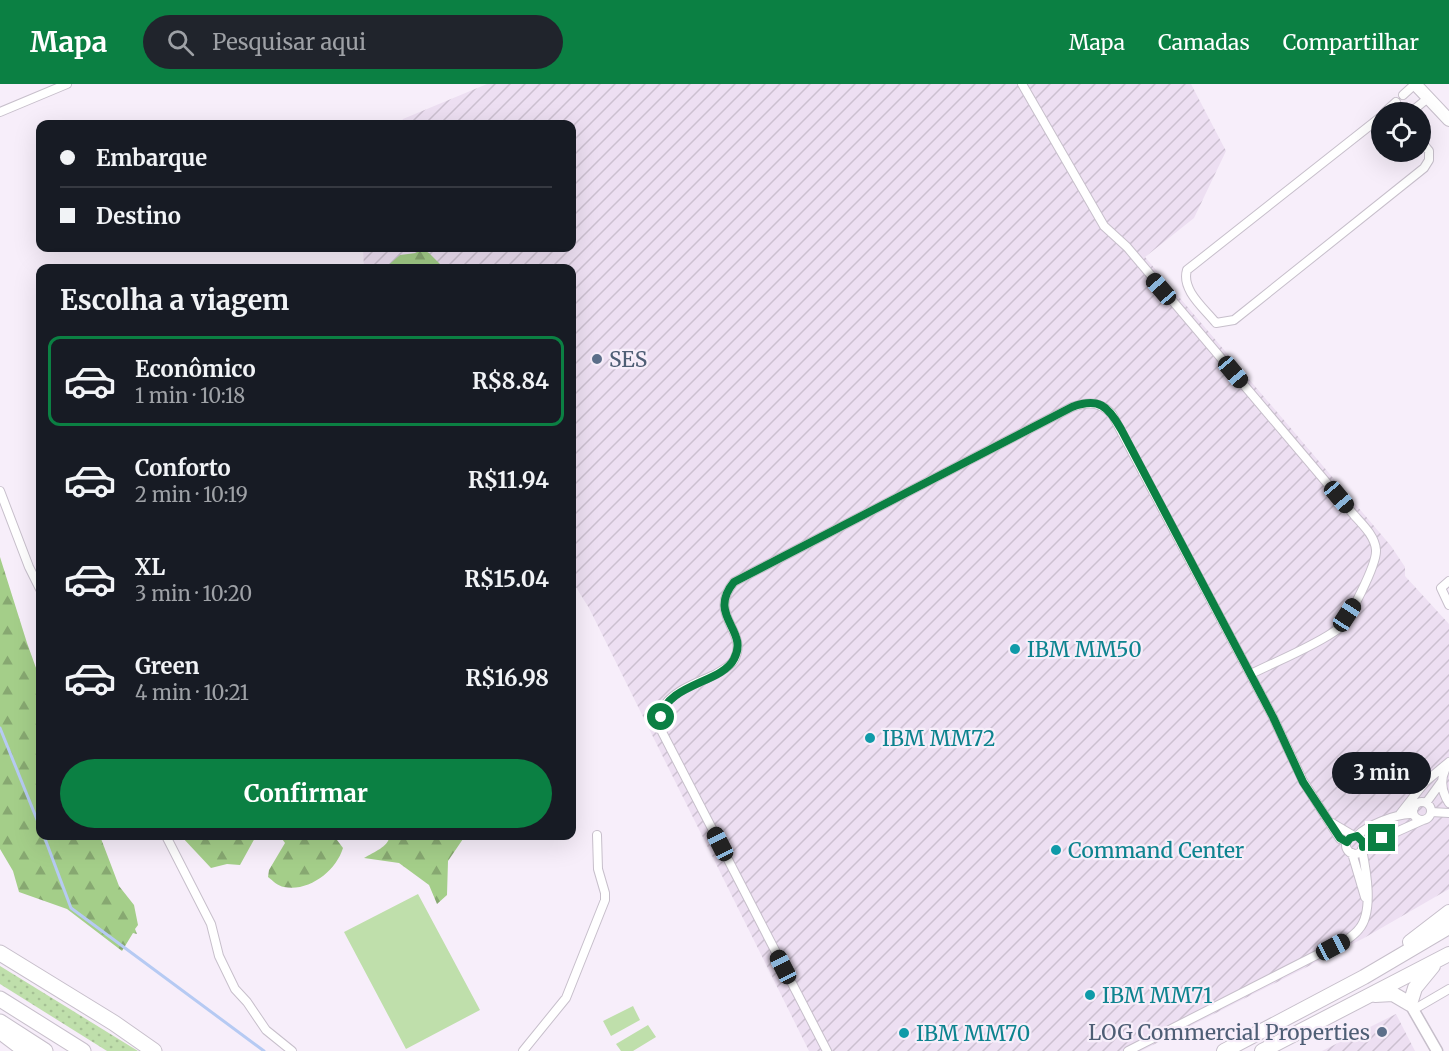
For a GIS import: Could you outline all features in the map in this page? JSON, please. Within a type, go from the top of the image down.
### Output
[{"type":"highway","points":[[1364,977],[1449,912]]},
{"type":"highway","points":[[1224,1051],[1364,977],[1449,927]]},
{"type":"highway","points":[[0,953],[114,1023],[165,1051]]},
{"type":"highway","points":[[1362,1000],[1375,995],[1393,994],[1412,1007],[1415,988],[1443,957]]},
{"type":"highway","points":[[1262,1051],[1443,957]]},
{"type":"highway","points":[[0,999],[83,1051]]},
{"type":"highway","points":[[0,1022],[45,1051]]},
{"type":"highway","points":[[114,1023],[154,1051]]},
{"type":"highway","points":[[0,1031],[26,1051]]},
{"type":"main road","points":[[1415,84],[1449,120]]},
{"type":"street","points":[[0,112],[67,84]]},
{"type":"street","points":[[1022,84],[1104,226],[1126,247],[1339,497],[1371,536],[1376,548],[1375,560],[1355,603],[1339,628],[1251,674]]},
{"type":"street","points":[[1397,102],[1415,84]]},
{"type":"street","points":[[1423,102],[1428,98]]},
{"type":"street","points":[[1371,124],[1187,270],[1184,278],[1187,286],[1215,322],[1234,321],[1424,168],[1428,162]]},
{"type":"street","points":[[827,1051],[660,728],[662,710],[676,694],[734,662],[736,636],[723,610],[724,601],[734,582],[1072,407],[1091,402],[1101,405],[1112,414],[1251,674],[1303,782],[1340,838],[1353,838],[1363,842],[1362,848],[1368,878],[1366,916],[1360,928],[1348,939],[1258,987],[1128,1051]]},
{"type":"street","points":[[0,491],[36,581]]},
{"type":"street","points":[[1449,580],[1441,588],[1449,605]]},
{"type":"street","points":[[1449,763],[1442,781],[1443,791],[1449,803]]},
{"type":"street","points":[[1400,814],[1425,782],[1449,763]]},
{"type":"street","points":[[1426,803],[1442,781]]},
{"type":"street","points":[[1352,853],[1358,853],[1362,848],[1423,820],[1431,812],[1430,807],[1426,803],[1420,803],[1410,814],[1400,814],[1363,830],[1353,838],[1348,850],[1352,853],[1367,900]]},
{"type":"street","points":[[1414,808],[1416,817],[1423,820]]},
{"type":"street","points":[[1431,812],[1449,813]]},
{"type":"street","points":[[525,1051],[566,998],[604,900],[605,892],[598,869],[597,835]]},
{"type":"street","points":[[168,840],[211,924],[219,956],[230,980],[266,1030],[292,1051]]},
{"type":"street","points":[[1437,1051],[1412,1007],[1449,989]]},
{"type":"shaded area","points":[[487,84],[1191,84],[1226,151],[1194,218],[1145,257],[1391,546],[1405,567],[1405,576],[1449,624],[1449,889],[1364,938],[1141,1051],[809,1051],[589,608],[576,587],[576,264],[364,264],[363,252],[576,252],[576,120],[403,119]]},
{"type":"shaded area","name":"LOG Commercial Properties","points":[[1396,1014],[1415,1051],[1322,1051]]},
{"type":"green space","points":[[427,252],[440,264],[390,264],[400,255]]},
{"type":"green space","points":[[0,557],[36,668],[36,840],[102,840],[119,886],[134,905],[138,925],[135,929],[137,934],[133,933],[122,951],[67,909],[19,892],[13,871],[0,849]]},
{"type":"green space","points":[[185,840],[254,840],[240,865],[227,864],[211,868]]},
{"type":"green space","points":[[283,840],[337,840],[343,848],[328,872],[312,883],[293,888],[284,887],[268,877],[269,870],[285,843]]},
{"type":"green space","points":[[389,840],[462,840],[448,861],[447,895],[437,904],[429,885],[399,863],[364,858],[384,846]]},
{"type":"green space","points":[[418,894],[480,1010],[406,1049],[344,932]]},
{"type":"green space","points":[[0,966],[138,1051],[107,1051],[0,984]]},
{"type":"green space","points":[[633,1006],[640,1020],[611,1036],[603,1021]]},
{"type":"green space","points":[[648,1025],[656,1037],[633,1051],[621,1051],[616,1044]]},
{"type":"waterway","points":[[0,728],[36,817]]},
{"type":"waterway","points":[[46,840],[71,908],[264,1051]]},
{"type":"place","name":"SES","points":[[597,359]]},
{"type":"place","name":"IBM MM50","points":[[1015,649]]},
{"type":"place","name":"IBM MM72","points":[[870,738]]},
{"type":"place","name":"Command Center","points":[[1056,850]]},
{"type":"place","name":"IBM MM71","points":[[1090,995]]},
{"type":"place","name":"LOG Commercial Properties","points":[[1382,1032]]},
{"type":"place","name":"IBM MM70","points":[[904,1033]]},
{"type":"route","points":[[661,717],[662,710],[676,694],[734,662],[736,636],[723,610],[724,601],[734,582],[1072,407],[1091,402],[1107,409],[1121,429],[1273,717],[1303,782],[1340,838],[1347,842],[1350,838],[1357,836],[1363,842],[1363,847],[1382,838]]}]
